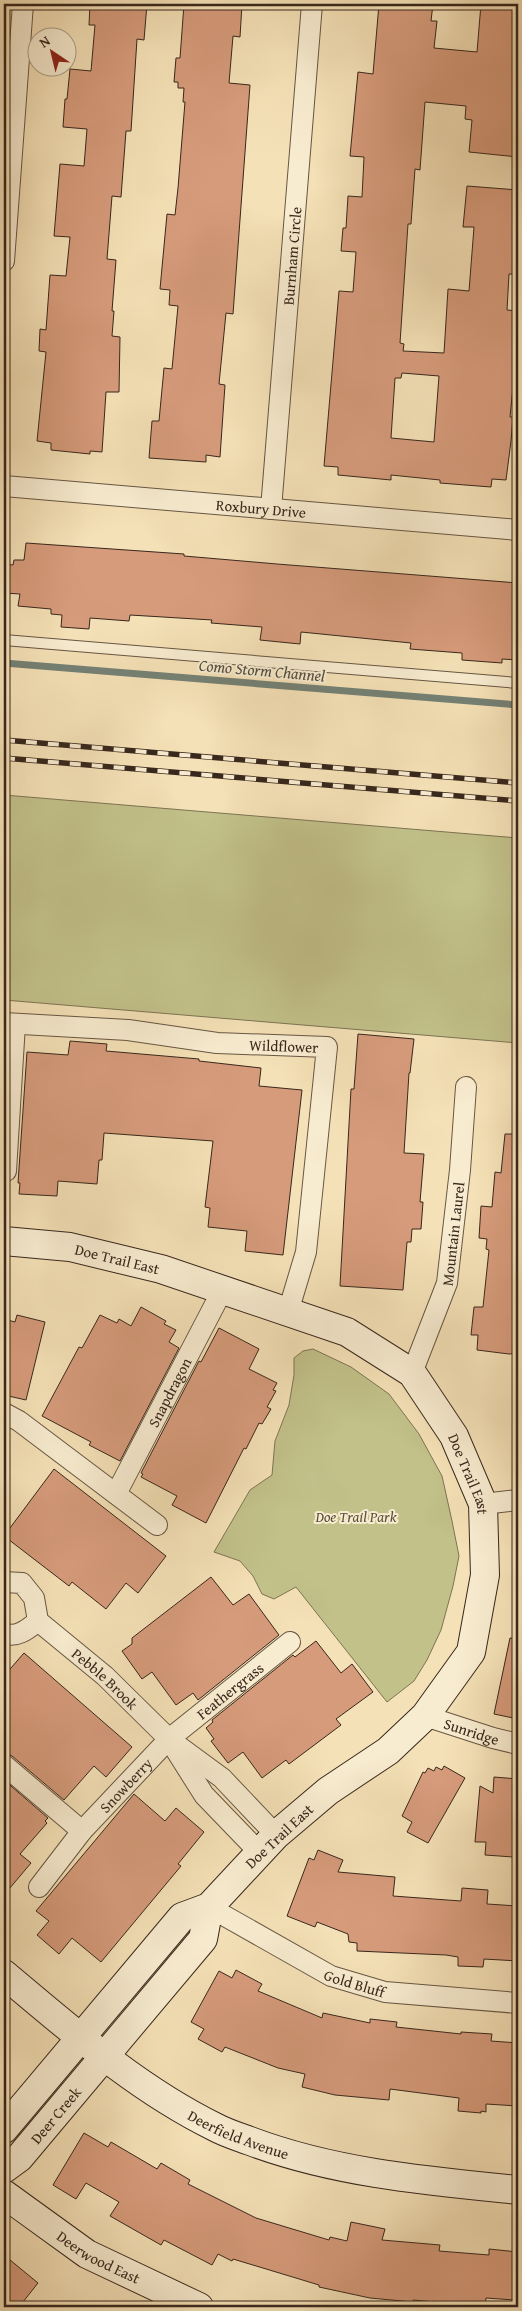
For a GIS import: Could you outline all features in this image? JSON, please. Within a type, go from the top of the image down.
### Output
[{"type":"street","points":[[4,261],[23,4]]},
{"type":"street","name":"Burnham Circle","points":[[271,509],[312,4]]},
{"type":"street","name":"Roxbury Drive","points":[[4,486],[518,530]]},
{"type":"street","points":[[6,1171],[9,1023]]},
{"type":"street","name":"Wildflower","points":[[9,1023],[128,1030],[217,1043],[327,1047],[306,1252],[288,1312]]},
{"type":"street","name":"Mountain Laurel","points":[[412,1374],[447,1283],[460,1170],[466,1087]]},
{"type":"street","name":"Doe Trail East","points":[[4,1241],[70,1246],[161,1268],[348,1332],[412,1374],[454,1436],[483,1504],[485,1575],[471,1652],[426,1716],[388,1751],[328,1791],[268,1844],[209,1907],[182,1917],[80,2038]]},
{"type":"street","name":"Snapdragon","points":[[116,1494],[223,1289]]},
{"type":"street","points":[[4,1413],[19,1421],[157,1526]]},
{"type":"street","points":[[483,1504],[518,1500]]},
{"type":"street","points":[[4,1582],[22,1583],[34,1598],[38,1621],[23,1633],[7,1635],[4,1633]]},
{"type":"street","name":"Pebble Brook","points":[[38,1621],[105,1676],[169,1739],[204,1795],[268,1844]]},
{"type":"street","name":"Feathergrass","points":[[169,1739],[290,1642]]},
{"type":"street","name":"Sunridge","points":[[426,1716],[493,1738],[518,1744]]},
{"type":"street","name":"Snowberry","points":[[39,1887],[82,1832],[169,1739]]},
{"type":"street","points":[[4,1765],[82,1832]]},
{"type":"street","points":[[103,2057],[203,1939],[209,1907]]},
{"type":"street","name":"Gold Bluff","points":[[209,1907],[331,1976],[385,1992],[518,2003]]},
{"type":"street","name":"Deerfield Avenue","points":[[4,1974],[103,2057],[155,2094],[216,2128],[280,2152],[362,2171],[518,2190]]},
{"type":"street","name":"Deer Creek","points":[[4,2129],[80,2038]]},
{"type":"street","name":"Deer Creek","points":[[4,2169],[19,2158],[103,2057]]},
{"type":"street","name":"Deerwood East","points":[[4,2194],[87,2254],[196,2307]]},
{"type":"lane","points":[[4,640],[518,683]]},
{"type":"green space","points":[[4,795],[518,838],[518,1043],[4,1000]]},
{"type":"green space","name":"Doe Trail Park","points":[[313,1349],[351,1367],[389,1394],[419,1434],[442,1476],[452,1521],[459,1556],[441,1630],[427,1660],[414,1681],[387,1702],[296,1587],[274,1599],[262,1594],[253,1576],[240,1561],[214,1552],[250,1490],[272,1475],[275,1441],[289,1405],[294,1375],[294,1358],[303,1351]]},
{"type":"building","points":[[90,4],[147,4],[144,40],[137,39],[131,131],[126,131],[121,197],[112,196],[107,259],[116,260],[112,336],[120,337],[119,392],[106,392],[102,452],[90,451],[90,454],[51,450],[51,443],[37,441],[46,352],[39,351],[40,329],[46,330],[50,275],[66,276],[70,237],[54,236],[60,164],[84,166],[87,129],[63,127],[65,99],[67,99],[69,78],[78,78],[78,70],[91,71],[95,25],[89,25]]},
{"type":"building","points":[[184,4],[242,4],[240,37],[233,36],[229,83],[250,85],[233,314],[226,313],[219,384],[225,385],[220,457],[206,455],[206,462],[149,458],[152,421],[159,421],[164,368],[172,369],[178,306],[169,305],[170,290],[160,289],[167,214],[175,215],[178,188],[185,102],[183,102],[184,88],[178,88],[178,82],[174,82],[176,58],[180,58]]},
{"type":"building","points":[[379,4],[433,4],[431,21],[437,21],[434,48],[477,52],[481,4],[518,4],[518,157],[469,152],[472,120],[465,119],[466,106],[425,102],[420,170],[415,169],[411,224],[408,224],[400,343],[404,344],[403,351],[444,353],[448,289],[469,291],[474,227],[463,227],[467,186],[518,190],[518,269],[514,269],[514,274],[509,274],[507,310],[518,311],[517,377],[514,377],[510,417],[513,417],[506,480],[492,479],[491,487],[440,483],[440,480],[391,475],[391,480],[338,475],[338,467],[324,466],[339,291],[353,292],[356,252],[341,251],[343,228],[346,228],[348,196],[362,197],[364,157],[350,156],[358,72],[373,74]],"holes":[[[402,373],[439,376],[434,442],[391,438],[395,378],[401,378]]]},
{"type":"building","points":[[26,543],[184,554],[184,556],[518,583],[518,660],[502,659],[502,663],[462,660],[462,653],[410,649],[411,643],[301,632],[300,644],[260,640],[262,627],[211,623],[212,620],[130,615],[129,621],[90,618],[89,629],[61,627],[62,615],[51,614],[51,609],[18,606],[20,594],[4,593],[4,564],[13,565],[14,560],[24,560]]},
{"type":"building","points":[[358,1034],[414,1039],[409,1073],[404,1153],[424,1154],[420,1202],[423,1202],[421,1229],[412,1229],[411,1242],[407,1242],[403,1290],[340,1286],[351,1089],[354,1089]]},
{"type":"building","points":[[70,1041],[107,1044],[106,1051],[199,1059],[199,1061],[261,1068],[259,1086],[302,1090],[283,1255],[245,1251],[247,1231],[208,1227],[210,1208],[205,1207],[213,1141],[104,1133],[102,1160],[99,1160],[97,1184],[58,1181],[57,1196],[19,1194],[20,1183],[18,1183],[27,1052],[68,1055]]},
{"type":"building","points":[[505,1134],[518,1134],[518,1353],[509,1354],[477,1350],[478,1335],[471,1335],[474,1307],[483,1307],[489,1250],[486,1249],[487,1239],[479,1238],[481,1206],[492,1207],[495,1172],[501,1173]]},
{"type":"building","points":[[141,1307],[166,1321],[164,1324],[176,1330],[169,1342],[179,1348],[120,1461],[89,1445],[91,1442],[42,1416],[79,1347],[82,1348],[100,1315],[117,1323],[119,1319],[131,1326]]},
{"type":"building","points":[[17,1315],[45,1322],[26,1400],[4,1395],[4,1319],[15,1322]]},
{"type":"building","points":[[219,1328],[259,1349],[249,1369],[277,1383],[273,1390],[276,1391],[267,1407],[271,1409],[262,1424],[259,1423],[246,1449],[244,1448],[206,1523],[172,1505],[177,1496],[141,1477],[143,1474],[141,1473],[199,1361],[201,1362]]},
{"type":"building","points":[[54,1469],[166,1556],[138,1593],[126,1583],[106,1609],[72,1582],[69,1586],[4,1536]]},
{"type":"building","points":[[211,1577],[233,1605],[249,1594],[279,1635],[198,1700],[193,1693],[176,1705],[152,1672],[142,1679],[122,1651],[132,1644],[132,1638]]},
{"type":"building","points":[[510,1638],[518,1639],[518,1719],[494,1714]]},
{"type":"building","points":[[316,1641],[341,1673],[352,1664],[373,1692],[336,1719],[341,1725],[289,1764],[286,1760],[262,1778],[243,1752],[228,1763],[211,1741],[214,1739],[206,1728],[213,1722],[212,1720],[293,1655],[295,1657]]},
{"type":"building","points":[[24,1653],[132,1747],[106,1777],[94,1766],[64,1800],[12,1756],[4,1753],[4,1676]]},
{"type":"building","points":[[444,1766],[465,1778],[428,1843],[407,1832],[412,1822],[402,1816],[423,1772],[425,1773],[428,1768],[434,1771],[436,1767],[442,1770]]},
{"type":"building","points":[[494,1777],[518,1779],[518,1807],[513,1857],[485,1855],[486,1842],[475,1842],[480,1786],[493,1793]]},
{"type":"building","points":[[4,1780],[48,1818],[45,1821],[47,1823],[20,1854],[31,1863],[4,1895]]},
{"type":"building","points":[[134,1794],[165,1821],[176,1808],[204,1832],[178,1864],[181,1866],[101,1962],[72,1938],[59,1954],[37,1935],[49,1921],[36,1911]]},
{"type":"building","points":[[318,1850],[343,1860],[338,1872],[395,1877],[393,1896],[461,1901],[462,1888],[488,1890],[487,1904],[518,1906],[518,1961],[484,1959],[483,1967],[458,1966],[458,1957],[446,1955],[357,1951],[357,1943],[349,1942],[348,1934],[317,1922],[315,1927],[287,1916],[309,1858],[314,1860]]},
{"type":"building","points":[[236,1970],[262,1984],[258,1991],[322,2018],[323,2013],[370,2023],[370,2019],[397,2022],[396,2027],[461,2034],[461,2032],[492,2034],[491,2041],[518,2043],[518,2106],[486,2104],[486,2112],[458,2111],[459,2098],[390,2089],[389,2100],[335,2095],[302,2087],[305,2074],[278,2068],[225,2047],[222,2052],[198,2039],[204,2029],[191,2022],[219,1971],[232,1978]]},
{"type":"building","points":[[84,2133],[108,2147],[111,2142],[157,2169],[161,2163],[190,2180],[188,2184],[256,2218],[329,2240],[330,2237],[347,2241],[351,2222],[385,2229],[382,2240],[440,2245],[439,2251],[489,2255],[489,2249],[518,2252],[514,2300],[486,2298],[485,2307],[456,2307],[456,2304],[370,2298],[319,2287],[319,2285],[233,2259],[232,2261],[218,2254],[212,2265],[164,2240],[161,2245],[110,2216],[119,2202],[86,2183],[76,2199],[53,2185]]},
{"type":"building","points":[[4,2255],[38,2283],[19,2307],[4,2307]]},
{"type":"waterway","name":"Como Storm Channel","points":[[4,663],[518,705]]},
{"type":"railway","points":[[4,740],[518,783]]},
{"type":"railway","points":[[4,758],[518,801]]}]
